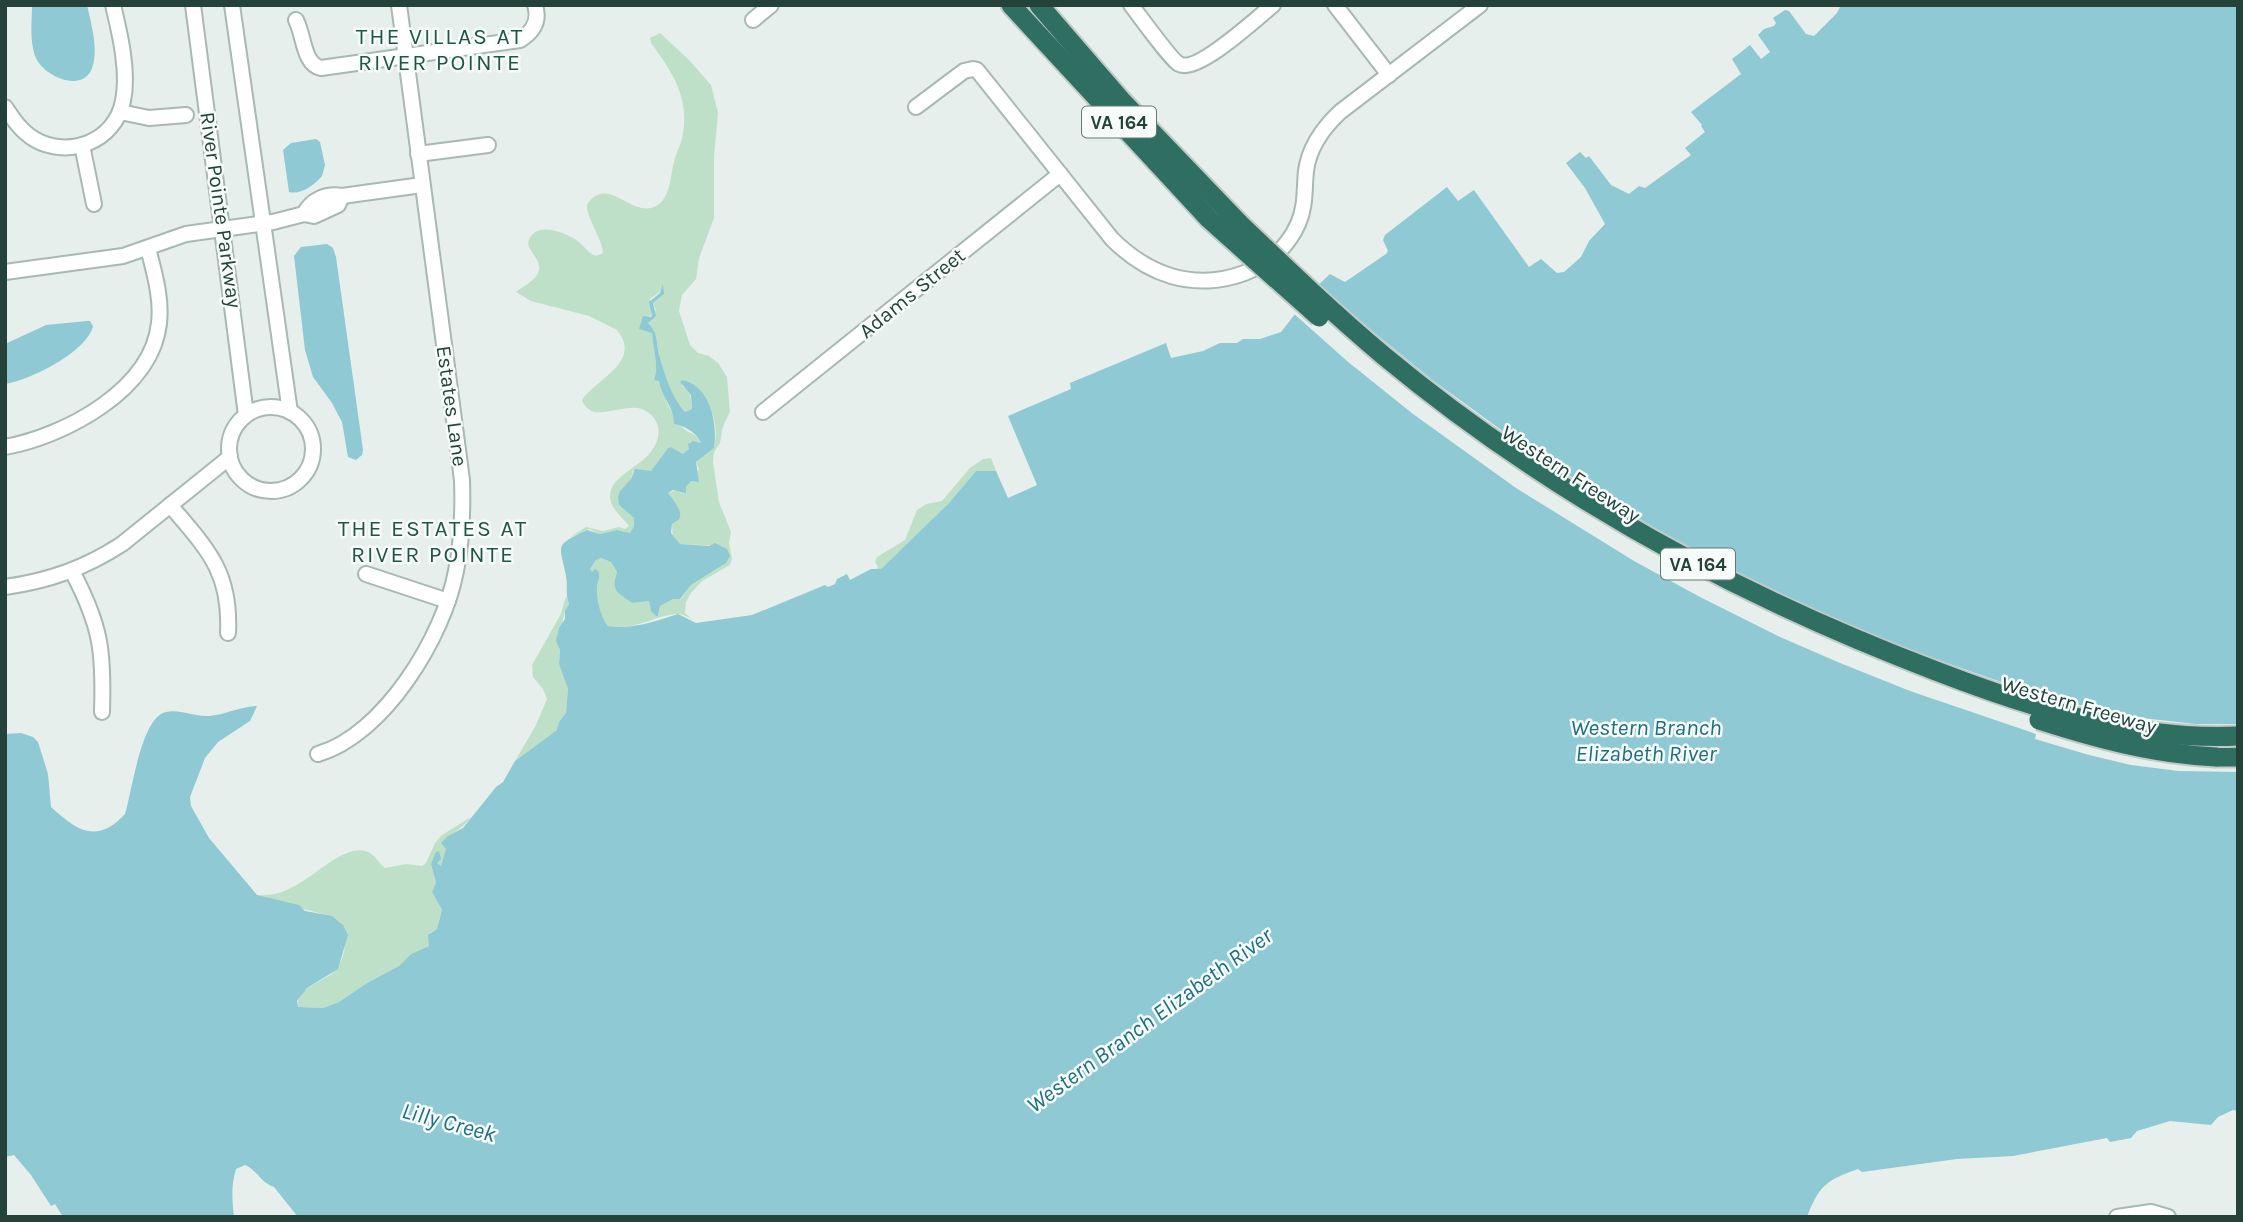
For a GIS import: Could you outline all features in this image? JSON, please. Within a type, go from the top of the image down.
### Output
[{"type":"highway","name":"Western Freeway","points":[[1011,5],[1209,219],[1234,230],[1376,349],[1485,432],[1590,502],[1681,556],[1765,600],[1889,654],[1977,687],[2061,713],[2151,732],[2198,737],[2238,736]]},
{"type":"highway","name":"Western Freeway","points":[[1039,5],[1234,230],[1302,302],[1387,375],[1544,487],[1732,595],[1886,665],[1965,695],[2105,741],[2163,753],[2238,757]]},
{"type":"highway","points":[[1048,5],[1075,47]]},
{"type":"street","points":[[5,107],[17,125],[34,139],[60,148],[82,145],[103,134],[120,112],[124,91],[113,5]]},
{"type":"street","name":"River Pointe Parkway","points":[[193,5],[246,415]]},
{"type":"street","name":"River Pointe Parkway","points":[[232,5],[290,412]]},
{"type":"street","name":"Estates Lane","points":[[318,754],[351,738],[374,718],[419,662],[447,601],[456,573],[462,523],[461,480],[399,5]]},
{"type":"street","points":[[296,20],[308,57],[314,66],[321,68],[520,40],[529,34],[536,23],[538,14],[535,5]]},
{"type":"street","points":[[753,20],[771,5]]},
{"type":"street","points":[[1131,5],[1179,64],[1191,66],[1273,5]]},
{"type":"street","points":[[1335,5],[1389,75]]},
{"type":"street","points":[[916,107],[964,71],[973,69],[980,74],[1112,239],[1142,264],[1168,276],[1198,281],[1216,280],[1243,274],[1264,264],[1281,250],[1297,227],[1305,205],[1306,172],[1310,156],[1321,133],[1340,112],[1480,5]]},
{"type":"street","points":[[120,112],[149,118],[186,115]]},
{"type":"street","points":[[82,145],[94,204]]},
{"type":"street","points":[[418,154],[488,145]]},
{"type":"street","name":"Adams Street","points":[[763,412],[1060,174]]},
{"type":"street","points":[[5,272],[123,256],[186,234],[304,214],[314,216],[338,205],[342,197],[422,185]]},
{"type":"street","points":[[5,447],[40,438],[82,419],[125,388],[143,366],[159,322],[159,300],[148,248]]},
{"type":"street","points":[[263,408],[290,412],[305,425],[313,443],[311,463],[300,480],[283,489],[263,491],[245,482],[238,475],[230,457],[232,434],[246,415],[263,408]]},
{"type":"street","points":[[5,587],[40,581],[72,571],[122,544],[230,457]]},
{"type":"street","points":[[170,505],[216,563],[227,593],[228,633]]},
{"type":"street","points":[[72,571],[88,602],[100,639],[102,712]]},
{"type":"street","points":[[366,574],[447,601]]},
{"type":"street","points":[[2117,1217],[2151,1212],[2168,1217]]},
{"type":"green space","points":[[660,33],[711,85],[718,113],[714,156],[714,218],[699,258],[696,279],[682,295],[679,311],[690,345],[698,353],[709,356],[718,363],[727,377],[730,412],[723,426],[720,443],[714,452],[713,462],[719,502],[731,532],[729,543],[732,559],[730,565],[702,581],[691,593],[686,602],[685,613],[693,620],[677,614],[618,627],[608,626],[601,614],[590,569],[596,560],[601,558],[611,562],[617,572],[615,587],[619,593],[632,603],[649,601],[658,616],[660,606],[673,599],[681,599],[691,585],[726,563],[722,546],[679,544],[673,538],[672,524],[680,517],[668,493],[686,487],[699,469],[696,462],[714,448],[716,436],[713,416],[705,401],[682,380],[682,386],[689,393],[692,409],[685,412],[669,385],[655,334],[648,323],[656,310],[653,303],[664,294],[661,291],[650,299],[652,315],[648,317],[647,332],[652,332],[655,357],[654,379],[659,381],[678,422],[701,443],[690,442],[689,449],[683,454],[668,448],[651,471],[633,471],[631,479],[620,491],[619,505],[634,518],[630,533],[617,530],[600,534],[589,529],[569,538],[586,527],[603,531],[619,527],[625,529],[629,526],[612,505],[610,494],[614,484],[651,451],[657,440],[658,427],[653,417],[642,409],[594,412],[587,408],[582,400],[621,361],[624,341],[617,330],[589,316],[531,301],[516,292],[534,279],[539,271],[537,260],[528,244],[536,232],[558,232],[579,242],[592,254],[598,255],[603,253],[602,247],[587,207],[596,196],[604,193],[647,208],[656,206],[665,198],[681,142],[684,114],[674,77],[651,43],[650,38]]},
{"type":"green space","points":[[991,458],[996,471],[976,471],[949,503],[881,569],[875,570],[878,567],[875,562],[877,557],[905,540],[917,510],[926,504],[942,501],[970,468],[983,459]]},
{"type":"green space","points":[[566,596],[569,604],[557,638],[559,664],[568,689],[566,714],[559,722],[558,730],[515,761],[536,725],[547,699],[533,677],[532,665],[561,614]]},
{"type":"green space","points":[[471,817],[442,843],[446,849],[441,867],[437,863],[431,865],[436,883],[432,892],[442,910],[437,929],[430,933],[429,946],[411,954],[399,966],[339,1002],[323,1008],[298,1007],[301,994],[335,971],[342,960],[346,942],[344,928],[331,917],[258,895],[289,889],[342,855],[354,851],[368,852],[385,868],[406,864],[422,866],[442,835]]},
{"type":"water","points":[[32,5],[87,5],[95,51],[93,65],[83,79],[75,81],[57,77],[37,60],[32,40]]},
{"type":"water","name":"Western Branch Elizabeth River","points":[[1841,5],[2238,5],[2238,1111],[2233,1110],[2218,1117],[2211,1125],[2170,1121],[2137,1131],[2131,1138],[2110,1142],[2107,1138],[2013,1156],[1957,1159],[1862,1172],[1858,1169],[1825,1185],[1807,1217],[298,1217],[274,1187],[245,1165],[236,1169],[234,1175],[234,1217],[63,1217],[55,1204],[51,1206],[14,1155],[5,1157],[5,734],[21,733],[38,742],[48,774],[51,807],[78,827],[96,831],[115,824],[125,814],[144,741],[157,717],[171,711],[209,716],[257,706],[250,721],[218,742],[205,758],[190,797],[191,806],[209,838],[257,895],[299,905],[305,911],[332,916],[343,925],[348,935],[338,969],[307,988],[297,1001],[298,1007],[323,1008],[339,1002],[399,966],[411,954],[429,946],[428,935],[437,929],[442,910],[432,892],[436,883],[431,864],[439,851],[441,859],[437,863],[441,866],[446,849],[441,843],[463,828],[503,782],[515,761],[557,730],[566,713],[568,689],[559,664],[560,650],[556,641],[569,604],[561,552],[564,543],[587,530],[600,534],[617,530],[630,533],[634,518],[619,505],[618,497],[635,469],[651,471],[668,448],[683,454],[689,449],[688,444],[693,441],[701,443],[690,430],[674,424],[659,381],[654,380],[656,363],[652,333],[639,329],[643,316],[651,317],[649,302],[660,293],[663,284],[664,294],[653,303],[656,316],[648,323],[655,334],[666,377],[676,400],[685,412],[692,409],[691,395],[680,382],[682,380],[692,383],[699,389],[710,407],[715,428],[714,448],[696,462],[699,482],[691,481],[686,487],[686,493],[673,490],[668,493],[680,514],[679,519],[672,524],[671,533],[680,544],[709,546],[715,543],[727,549],[730,556],[726,563],[691,585],[680,599],[673,599],[660,606],[658,616],[651,611],[649,601],[632,603],[619,593],[615,587],[617,572],[611,562],[601,558],[596,560],[590,569],[599,573],[598,603],[608,626],[634,626],[678,614],[696,623],[752,615],[825,585],[828,587],[835,584],[837,579],[847,574],[850,580],[871,569],[881,569],[949,503],[976,471],[996,471],[1008,498],[1037,485],[1008,416],[1071,389],[1070,383],[1166,343],[1171,358],[1203,351],[1220,343],[1260,339],[1281,332],[1317,286],[1330,274],[1345,282],[1386,254],[1388,251],[1383,240],[1385,235],[1447,187],[1458,201],[1474,190],[1529,267],[1541,259],[1557,273],[1564,272],[1581,257],[1589,241],[1605,224],[1585,188],[1566,163],[1580,152],[1586,158],[1589,156],[1611,185],[1629,194],[1639,186],[1645,188],[1691,155],[1685,148],[1705,132],[1691,112],[1741,74],[1732,59],[1750,45],[1761,59],[1770,52],[1758,35],[1764,29],[1774,26],[1776,23],[1773,18],[1785,10],[1789,11],[1806,34],[1814,36],[1837,13]]},
{"type":"water","points":[[316,139],[320,142],[325,165],[322,176],[307,188],[289,192],[283,150],[291,143]]},
{"type":"water","points":[[327,244],[333,248],[336,257],[363,450],[356,460],[348,457],[342,422],[313,377],[305,350],[294,256],[301,247]]},
{"type":"water","points":[[90,321],[93,326],[89,336],[69,355],[42,371],[5,384],[5,344],[46,325]]},
{"type":"pier","points":[[1316,282],[1431,379],[1537,456],[1653,527],[1739,574],[1855,628],[2047,698],[2142,718],[2195,724],[2238,724],[2238,772],[2179,771],[2131,765],[2035,739],[2036,734],[1910,691],[1840,663],[1700,597],[1634,561],[1516,488],[1413,414],[1347,361],[1292,312]]},
{"type":"district","name":"THE VILLAS AT RIVER POINTE","points":[[440,49]]},
{"type":"district","name":"THE ESTATES AT RIVER POINTE","points":[[433,541]]},
{"type":"water label","name":"Lilly Creek","points":[[449,1122]]}]
